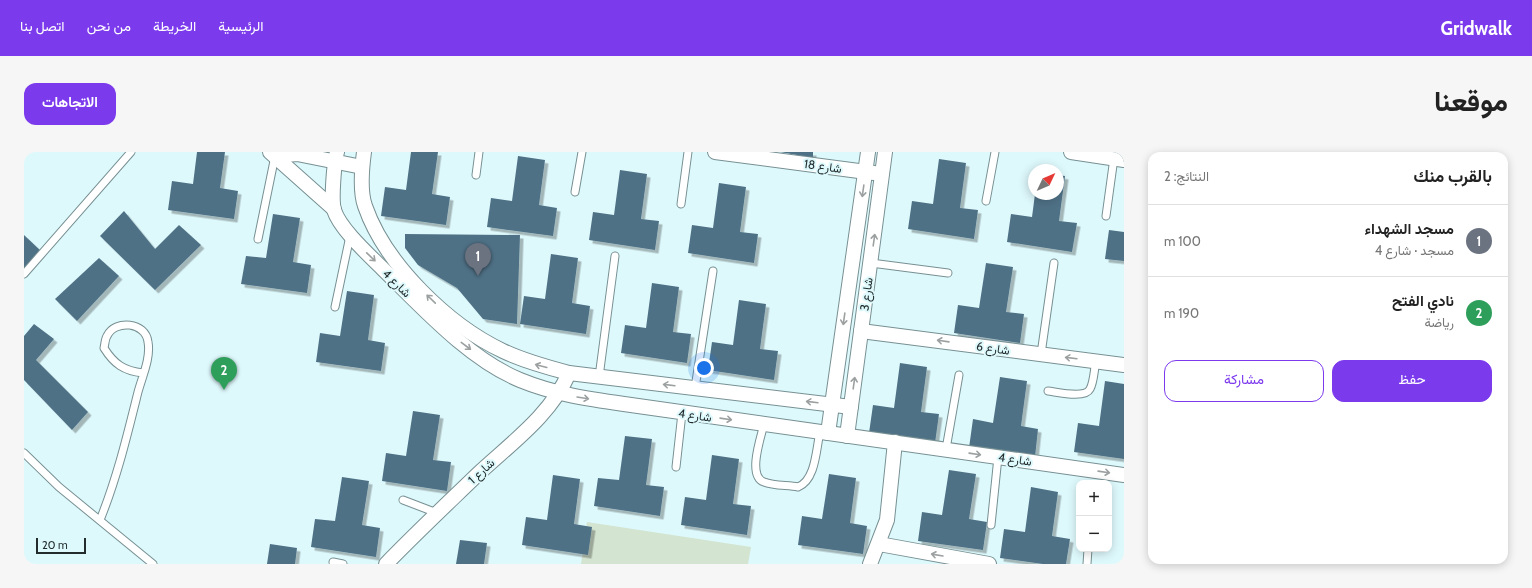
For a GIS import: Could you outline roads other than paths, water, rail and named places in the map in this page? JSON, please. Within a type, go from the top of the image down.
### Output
[{"type":"street","name":"شارع 4","points":[[364,152],[362,167],[364,205],[376,233],[396,262],[462,343],[496,367],[520,380],[559,394],[682,413],[1124,475]]},
{"type":"street","name":"شارع 18","points":[[722,152],[882,174]]},
{"type":"street","name":"شارع 3","points":[[824,432],[832,404],[868,152]]},
{"type":"street","name":"شارع 3","points":[[847,436],[885,152]]},
{"type":"street","points":[[1072,152],[1119,159]]},
{"type":"street","name":"شارع 4","points":[[273,154],[334,209],[350,236],[443,318],[502,351],[534,364],[569,373],[851,407]]},
{"type":"street","points":[[273,154],[336,157],[362,167]]},
{"type":"street","points":[[334,209],[336,157]]},
{"type":"street","points":[[849,285],[867,288]]},
{"type":"street","name":"شارع 6","points":[[861,330],[1124,365]]},
{"type":"street","name":"شارع 1","points":[[386,564],[437,512],[543,414],[559,394],[569,373]]},
{"type":"street","points":[[870,564],[887,520],[895,442]]},
{"type":"street","points":[[879,544],[989,564]]},
{"type":"lane","points":[[24,274],[131,152]]},
{"type":"lane","points":[[476,175],[479,152]]},
{"type":"lane","points":[[575,192],[582,152]]},
{"type":"lane","points":[[681,204],[688,152]]},
{"type":"lane","points":[[986,201],[995,152]]},
{"type":"lane","points":[[258,239],[273,154]]},
{"type":"lane","points":[[1106,216],[1119,159]]},
{"type":"lane","points":[[335,307],[350,236]]},
{"type":"lane","points":[[599,377],[615,256]]},
{"type":"lane","points":[[871,263],[948,273]]},
{"type":"lane","points":[[1041,354],[1054,263]]},
{"type":"lane","points":[[695,388],[713,271]]},
{"type":"lane","points":[[100,520],[114,486],[143,373],[148,353],[148,340],[141,329],[129,324],[116,326],[107,335],[104,348],[110,358],[120,367],[131,372],[143,373]]},
{"type":"lane","points":[[1048,391],[1080,395],[1087,393],[1091,388],[1096,361]]},
{"type":"lane","points":[[946,449],[959,375]]},
{"type":"lane","points":[[676,467],[682,413]]},
{"type":"lane","points":[[764,424],[755,468],[758,477],[764,482],[798,487],[803,485],[810,478],[824,432]]},
{"type":"lane","points":[[24,453],[59,486],[153,564]]},
{"type":"lane","points":[[991,525],[998,457]]},
{"type":"lane","points":[[403,500],[437,512]]},
{"type":"lane","points":[[1087,564],[1088,552]]},
{"type":"lane","points":[[334,562],[344,564]]},
{"type":"place","name":"مسجد الشهداء","points":[[478,276]]},
{"type":"place","name":"نادي الفتح","points":[[224,390]]}]
